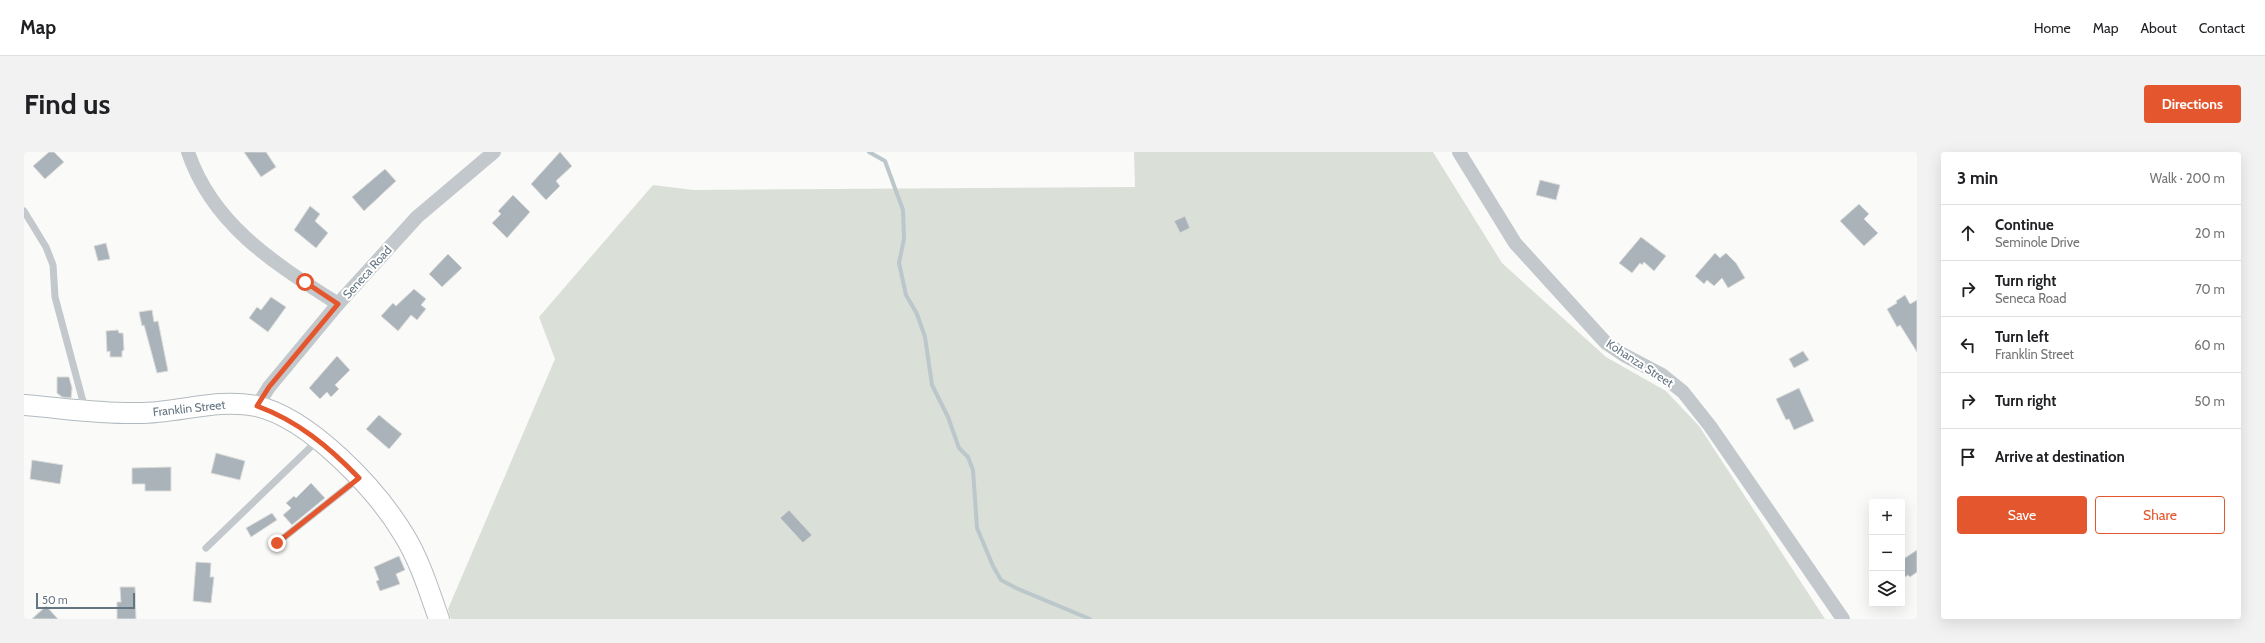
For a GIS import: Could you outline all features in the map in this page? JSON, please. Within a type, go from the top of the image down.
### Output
[{"type":"main road","name":"Franklin Street","points":[[24,405],[139,414],[225,404],[257,406],[287,419],[318,440],[359,478],[384,505],[404,535],[439,619]]},
{"type":"street","points":[[188,152],[195,173],[210,200],[226,220],[251,243],[338,304]]},
{"type":"street","name":"Seneca Road","points":[[257,406],[269,387],[338,304],[417,217],[494,152]]},
{"type":"street","name":"Kohanza Street","points":[[1459,152],[1515,243],[1586,321],[1606,342],[1624,355],[1662,375],[1683,392],[1710,426],[1843,619]]},
{"type":"lane","points":[[24,211],[46,247],[54,265],[55,297],[86,411]]},
{"type":"lane","points":[[206,548],[318,440]]},
{"type":"lane","points":[[277,543],[359,478]]},
{"type":"shaded area","points":[[1134,152],[1433,152],[1502,263],[1606,357],[1666,391],[1699,426],[1825,619],[451,619],[448,609],[555,359],[539,317],[653,185],[693,190],[1135,187]]},
{"type":"building","points":[[49,152],[54,152],[64,162],[45,179],[33,166]]},
{"type":"building","points":[[244,152],[266,152],[276,167],[261,177]]},
{"type":"building","points":[[560,152],[572,166],[556,181],[560,186],[546,200],[531,184]]},
{"type":"building","points":[[385,169],[396,181],[364,211],[352,197]]},
{"type":"building","points":[[1540,180],[1560,185],[1556,200],[1536,195]]},
{"type":"building","points":[[513,195],[530,212],[507,238],[492,223],[501,214],[498,211]]},
{"type":"building","points":[[1859,204],[1869,214],[1864,219],[1878,233],[1864,246],[1840,221]]},
{"type":"building","points":[[310,206],[320,214],[315,221],[328,233],[316,248],[294,230]]},
{"type":"building","points":[[1185,216],[1190,228],[1180,233],[1174,221]]},
{"type":"building","points":[[1641,237],[1666,256],[1654,271],[1644,262],[1642,265],[1640,263],[1632,273],[1619,263]]},
{"type":"building","points":[[106,243],[110,259],[98,261],[94,246]]},
{"type":"building","points":[[1715,253],[1720,258],[1726,253],[1736,263],[1745,278],[1728,288],[1722,278],[1714,286],[1707,280],[1704,284],[1695,276]]},
{"type":"building","points":[[448,254],[462,268],[442,287],[429,274]]},
{"type":"building","points":[[414,289],[426,299],[421,305],[426,309],[417,320],[411,315],[398,331],[381,316],[393,303],[396,306]]},
{"type":"building","points":[[1905,295],[1910,304],[1917,300],[1917,352],[1900,325],[1897,327],[1887,309],[1897,303],[1896,301]]},
{"type":"building","points":[[271,297],[286,307],[268,332],[249,318],[257,307],[261,310]]},
{"type":"building","points":[[152,310],[154,322],[158,321],[168,371],[157,373],[139,312]]},
{"type":"building","points":[[118,330],[119,333],[123,333],[124,350],[122,351],[122,357],[110,357],[110,351],[107,352],[106,331]]},
{"type":"building","points":[[1803,351],[1809,360],[1794,368],[1789,359]]},
{"type":"building","points":[[337,356],[350,370],[335,385],[339,389],[331,397],[327,392],[320,399],[309,388]]},
{"type":"building","points":[[57,377],[69,377],[72,388],[71,398],[62,397],[57,393]]},
{"type":"building","points":[[1799,388],[1814,421],[1794,430],[1789,419],[1786,420],[1776,399]]},
{"type":"building","points":[[379,415],[402,434],[389,449],[366,429]]},
{"type":"building","points":[[216,453],[245,461],[240,480],[211,473]]},
{"type":"building","points":[[32,460],[63,465],[60,484],[30,479]]},
{"type":"building","points":[[171,467],[171,491],[145,491],[145,484],[132,484],[132,468]]},
{"type":"building","points":[[311,483],[325,498],[292,525],[283,515],[291,508],[286,503],[294,496],[296,498]]},
{"type":"building","points":[[789,510],[812,535],[803,543],[780,518]]},
{"type":"building","points":[[272,513],[277,520],[251,537],[246,528]]},
{"type":"building","points":[[1917,550],[1917,572],[1910,577],[1908,575],[1905,577],[1905,558]]},
{"type":"building","points":[[399,556],[405,570],[396,574],[400,584],[380,591],[376,581],[379,580],[374,567]]},
{"type":"building","points":[[196,562],[211,563],[210,577],[214,577],[211,603],[193,601]]},
{"type":"building","points":[[120,587],[135,587],[136,619],[117,619],[117,602],[121,602]]},
{"type":"building","points":[[46,606],[58,619],[32,619]]},
{"type":"waterway","points":[[869,152],[885,161],[903,210],[904,239],[899,263],[906,295],[917,314],[925,337],[932,385],[948,417],[959,448],[968,457],[973,470],[977,528],[993,566],[1001,580],[1016,588],[1090,619]]},
{"type":"route","points":[[277,543],[359,478],[341,459],[301,427],[274,412],[257,406],[269,387],[338,304],[305,282]]}]
